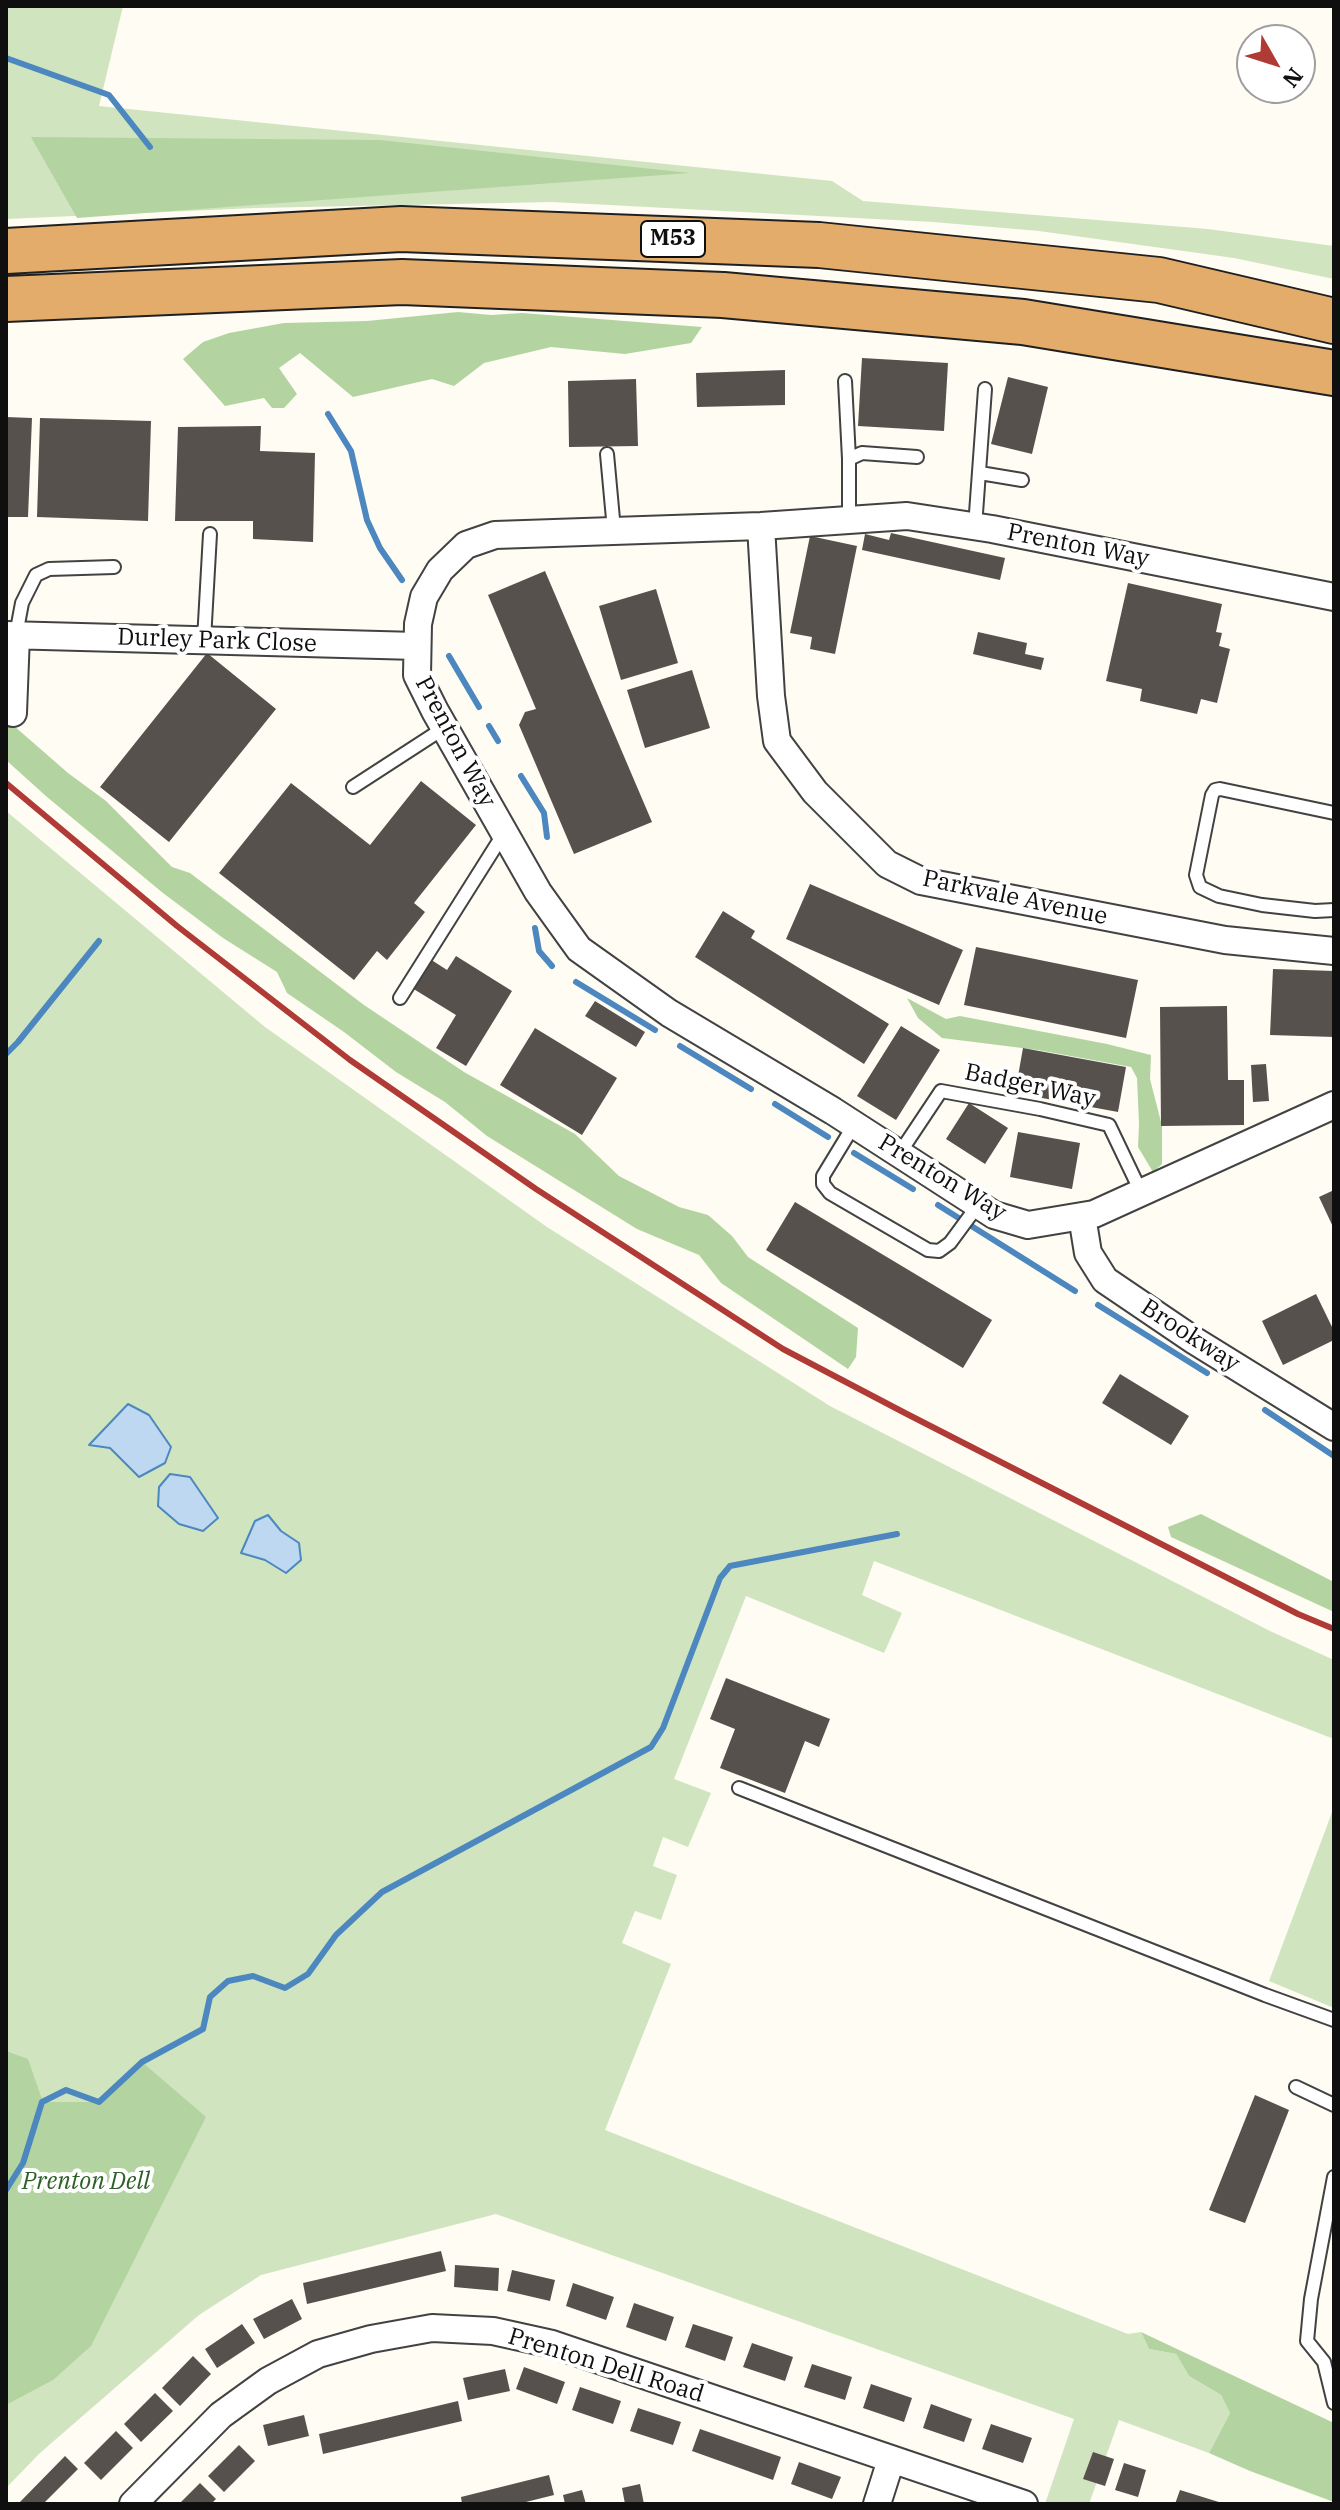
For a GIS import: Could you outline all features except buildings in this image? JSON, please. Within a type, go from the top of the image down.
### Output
[{"type":"highway","name":"M53","points":[[6,251],[401,229],[819,245],[1159,280],[1334,321]]},
{"type":"highway","name":"M53","points":[[6,299],[402,282],[723,295],[1023,322],[1328,372]]},
{"type":"street","name":"Prenton Way","points":[[1334,597],[907,516],[761,526],[495,535],[466,545],[440,570],[424,597],[417,646],[417,675],[444,728],[538,892],[579,949],[669,1013],[854,1125],[994,1215],[1028,1225],[1094,1214],[1334,1105]]},
{"type":"street","name":"Parkvale Avenue","points":[[761,526],[771,696],[777,741],[815,792],[887,864],[921,881],[936,884],[1225,940],[1334,951]]},
{"type":"street","name":"Durley Park Close","points":[[11,635],[417,646]]},
{"type":"street","points":[[11,635],[13,713]]},
{"type":"street","name":"Brookway","points":[[1082,1216],[1088,1253],[1105,1280],[1195,1341],[1334,1427]]},
{"type":"street","name":"Prenton Dell Road","points":[[133,2504],[221,2415],[268,2381],[318,2354],[371,2339],[432,2328],[493,2331],[552,2344],[1024,2504]]},
{"type":"street","points":[[877,2504],[891,2460]]},
{"type":"lane","points":[[845,381],[849,520]]},
{"type":"lane","points":[[975,527],[985,389]]},
{"type":"lane","points":[[849,459],[862,453],[917,457]]},
{"type":"lane","points":[[607,454],[614,530]]},
{"type":"lane","points":[[980,473],[1022,480]]},
{"type":"lane","points":[[204,640],[210,534]]},
{"type":"lane","points":[[11,635],[36,575],[49,569],[114,567]]},
{"type":"lane","points":[[353,787],[444,728]]},
{"type":"lane","points":[[1334,813],[1215,790],[1196,875],[1200,887],[1219,896],[1275,907],[1334,910]]},
{"type":"lane","points":[[400,998],[504,833]]},
{"type":"lane","name":"Badger Way","points":[[899,1154],[941,1091],[1109,1125],[1142,1194]]},
{"type":"lane","points":[[854,1125],[823,1176],[823,1184],[830,1193],[928,1250],[939,1251],[950,1243],[978,1205]]},
{"type":"lane","points":[[739,1788],[1334,2020]]},
{"type":"lane","points":[[1296,2087],[1334,2105]]},
{"type":"lane","points":[[1334,2177],[1311,2299],[1307,2341],[1324,2362],[1334,2403]]},
{"type":"green space","points":[[6,6],[123,6],[99,106],[832,181],[863,201],[1208,229],[1334,246],[1334,279],[1234,258],[1039,231],[933,222],[552,202],[255,208],[6,219]]},
{"type":"green space","points":[[31,137],[380,140],[690,173],[77,218]]},
{"type":"green space","points":[[458,312],[491,315],[522,313],[702,327],[691,343],[625,354],[551,347],[484,363],[454,386],[432,379],[353,397],[300,353],[279,368],[297,394],[284,408],[272,408],[264,398],[225,406],[183,359],[203,342],[229,333],[284,323],[367,321]]},
{"type":"green space","points":[[6,719],[68,773],[106,801],[172,867],[190,873],[364,1005],[464,1072],[575,1134],[619,1176],[679,1207],[708,1215],[732,1236],[748,1257],[858,1328],[856,1357],[848,1369],[721,1283],[699,1255],[637,1229],[487,1136],[445,1102],[396,1072],[287,993],[277,972],[223,938],[163,893],[6,760]]},
{"type":"green space","points":[[6,811],[265,1027],[547,1227],[830,1406],[1270,1631],[1334,1660],[1334,1739],[874,1561],[862,1595],[902,1613],[884,1653],[746,1596],[674,1779],[711,1793],[688,1847],[663,1837],[653,1866],[677,1875],[661,1920],[635,1911],[622,1943],[671,1964],[605,2130],[1128,2334],[1141,2332],[1149,2349],[1176,2354],[1189,2376],[1221,2395],[1230,2413],[1209,2453],[1119,2420],[1089,2504],[1045,2504],[1074,2419],[496,2214],[261,2275],[199,2315],[40,2453],[6,2488]]},
{"type":"green space","points":[[907,998],[946,1019],[960,1016],[1151,1055],[1150,1079],[1162,1126],[1162,1164],[1153,1172],[1138,1147],[1137,1078],[1131,1067],[1038,1050],[942,1038],[918,1018]]},
{"type":"green space","points":[[1201,1514],[1334,1582],[1334,1612],[1171,1537],[1168,1527]]},
{"type":"green space","points":[[1334,1807],[1334,2008],[1269,1981]]},
{"type":"green space","name":"Prenton Dell","points":[[6,2051],[28,2059],[43,2102],[99,2102],[142,2062],[206,2117],[91,2346],[53,2380],[6,2405]]},
{"type":"green space","points":[[1141,2332],[1334,2423],[1334,2502],[1209,2453],[1230,2413],[1221,2395],[1189,2376],[1176,2354],[1149,2349]]},
{"type":"water","points":[[128,1404],[149,1415],[171,1447],[165,1463],[139,1477],[110,1448],[89,1445]]},
{"type":"water","points":[[170,1474],[190,1477],[218,1518],[203,1531],[179,1524],[158,1506],[159,1487]]},
{"type":"water","points":[[268,1515],[281,1531],[299,1543],[301,1560],[286,1573],[265,1560],[241,1553],[255,1521]]},
{"type":"waterway","points":[[6,58],[109,95],[150,147]]},
{"type":"waterway","points":[[328,414],[351,451],[367,520],[380,548],[402,580]]},
{"type":"waterway","points":[[449,656],[479,707]]},
{"type":"waterway","points":[[489,726],[498,741]]},
{"type":"waterway","points":[[521,776],[544,813],[547,837]]},
{"type":"waterway","points":[[535,928],[539,951],[552,966]]},
{"type":"waterway","points":[[6,1054],[99,941]]},
{"type":"waterway","points":[[576,982],[655,1030]]},
{"type":"waterway","points":[[680,1046],[751,1089]]},
{"type":"waterway","points":[[775,1104],[828,1137]]},
{"type":"waterway","points":[[854,1153],[913,1189]]},
{"type":"waterway","points":[[938,1205],[1075,1291]]},
{"type":"waterway","points":[[1098,1305],[1207,1373]]},
{"type":"waterway","points":[[1265,1410],[1334,1456]]},
{"type":"waterway","points":[[6,2190],[23,2163],[42,2102],[66,2090],[99,2102],[142,2062],[203,2029],[210,1997],[228,1981],[253,1976],[285,1988],[308,1974],[336,1935],[382,1892],[651,1747],[663,1728],[720,1578],[730,1566],[897,1534]]},
{"type":"railway","points":[[6,783],[177,926],[350,1060],[536,1189],[783,1349],[1298,1614],[1334,1629]]}]
